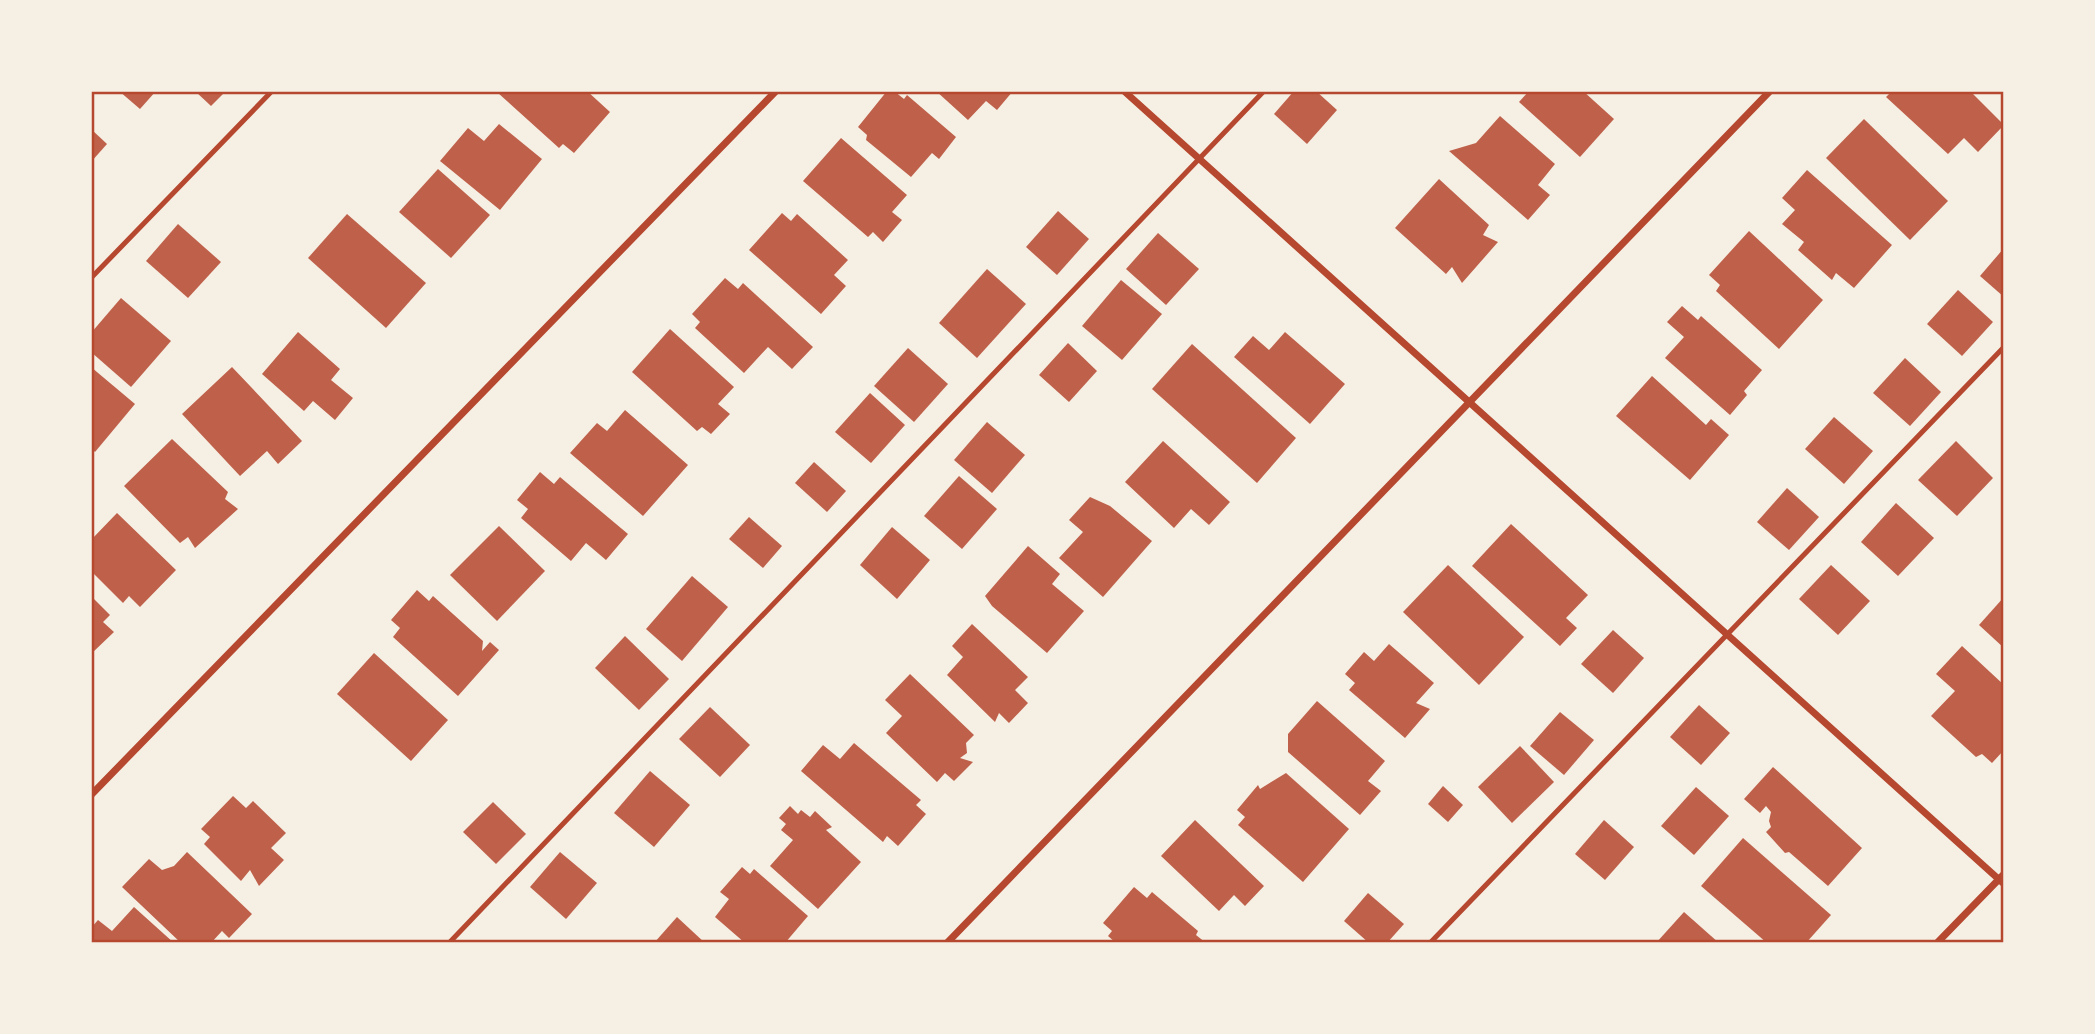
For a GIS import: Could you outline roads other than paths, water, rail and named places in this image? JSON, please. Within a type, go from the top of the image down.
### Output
[{"type":"street","points":[[91,795],[776,91]]},
{"type":"street","points":[[1124,91],[2002,879],[1937,943]]},
{"type":"street","points":[[947,943],[1770,91]]},
{"type":"lane","points":[[91,278],[272,91]]},
{"type":"lane","points":[[449,943],[1265,91]]},
{"type":"lane","points":[[1430,943],[2004,347]]}]
